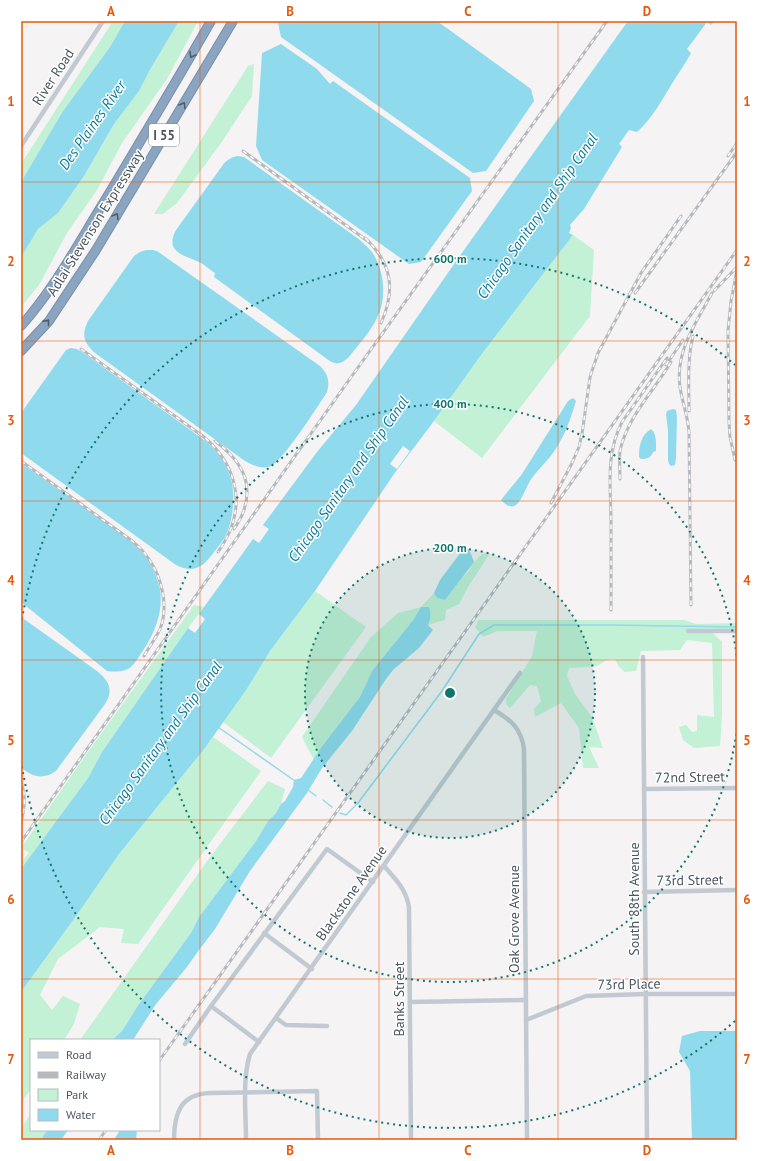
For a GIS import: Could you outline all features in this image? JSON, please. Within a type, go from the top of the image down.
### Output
[{"type":"highway","name":"Adlai Stevenson Expressway","points":[[21,326],[33,313],[58,278],[211,21]]},
{"type":"highway","name":"Adlai Stevenson Expressway","points":[[21,351],[49,321],[96,250],[233,21]]},
{"type":"street","name":"River Road","points":[[21,146],[103,21]]},
{"type":"street","points":[[688,631],[737,631]]},
{"type":"street","name":"South 88th Avenue","points":[[642,657],[647,1140]]},
{"type":"street","name":"Blackstone Avenue","points":[[246,1140],[246,1075],[250,1054],[312,969],[520,673]]},
{"type":"street","name":"Oak Grove Avenue","points":[[494,710],[514,723],[520,734],[524,749],[527,1140]]},
{"type":"street","name":"72nd Street","points":[[644,789],[737,788]]},
{"type":"street","points":[[185,1044],[264,933],[327,849],[372,882]]},
{"type":"street","name":"Banks Street","points":[[384,866],[404,890],[409,907],[412,1140]]},
{"type":"street","name":"73rd Street","points":[[644,892],[737,890]]},
{"type":"street","points":[[264,933],[312,969]]},
{"type":"street","name":"73rd Place","points":[[526,1020],[586,996],[646,994],[737,994]]},
{"type":"street","points":[[410,1002],[526,1000]]},
{"type":"street","points":[[211,1006],[259,1042]]},
{"type":"street","points":[[276,1018],[286,1026],[327,1026]]},
{"type":"street","points":[[174,1140],[175,1122],[178,1114],[182,1106],[190,1098],[206,1093],[317,1091],[318,1140]]},
{"type":"green space","points":[[113,21],[125,21],[110,47],[63,111],[21,182],[21,164]]},
{"type":"green space","points":[[179,21],[198,21],[167,79],[122,143],[97,190],[67,233],[39,285],[21,307],[21,257],[25,249],[38,229],[58,213],[84,176],[114,124],[139,91]]},
{"type":"green space","points":[[254,64],[252,96],[221,143],[177,203],[163,214],[154,214],[248,66]]},
{"type":"green space","points":[[573,235],[594,250],[590,316],[482,458],[434,421],[481,355]]},
{"type":"green space","points":[[490,553],[459,604],[446,610],[445,620],[428,625],[430,620],[429,609],[428,607],[421,607],[434,593],[437,598],[445,600],[468,572],[474,562],[482,554]]},
{"type":"green space","points":[[315,591],[366,627],[271,758],[223,722],[270,651]]},
{"type":"green space","points":[[194,605],[204,607],[102,752],[88,778],[21,869],[21,862],[29,853],[21,848]]},
{"type":"green space","points":[[421,607],[414,619],[372,671],[360,697],[323,745],[314,760],[302,737],[371,637],[398,613]]},
{"type":"green space","points":[[479,620],[684,620],[696,624],[737,623],[737,629],[713,633],[722,642],[722,715],[720,746],[694,748],[683,740],[679,727],[686,725],[692,732],[697,731],[697,715],[714,717],[712,643],[687,640],[680,650],[641,651],[636,671],[625,672],[619,667],[615,659],[607,660],[597,666],[569,668],[567,676],[575,694],[592,717],[603,748],[589,747],[599,768],[583,768],[579,728],[561,703],[535,717],[534,709],[541,701],[537,686],[530,685],[510,708],[506,704],[506,699],[532,656],[537,631],[497,631],[483,637],[475,627]]},
{"type":"green space","points":[[213,737],[261,771],[138,944],[121,943],[124,929],[100,927],[58,959],[40,995],[52,1010],[63,996],[80,1004],[74,1024],[65,1039],[30,1039],[30,1090],[21,1103],[21,992],[119,854]]},
{"type":"green space","points":[[268,781],[285,789],[281,804],[276,813],[268,821],[256,841],[199,917],[191,933],[139,1004],[122,1031],[113,1039],[81,1039],[210,857]]},
{"type":"green space","points":[[30,1115],[30,1131],[46,1131],[41,1140],[21,1140],[21,1129]]},
{"type":"water","name":"Des Plaines River","points":[[125,21],[179,21],[139,91],[114,124],[84,176],[58,213],[38,229],[21,257],[21,182],[63,111],[110,47]]},
{"type":"water","points":[[279,21],[437,21],[531,89],[534,101],[486,171],[473,173],[281,37],[278,23]]},
{"type":"water","name":"Chicago Sanitary and Ship Canal","points":[[628,21],[715,21],[711,25],[707,22],[687,49],[691,53],[689,57],[648,121],[637,132],[629,130],[619,144],[622,147],[584,209],[570,225],[571,228],[569,233],[573,235],[481,355],[394,474],[315,591],[270,651],[246,690],[205,748],[119,854],[21,992],[21,869],[88,778],[102,752],[188,628],[195,633],[205,619],[199,614],[253,539],[259,543],[269,529],[263,525],[317,452],[356,405],[459,257]]},
{"type":"water","points":[[281,44],[317,69],[330,84],[333,81],[470,178],[472,191],[421,262],[409,264],[262,160],[256,146],[262,53]]},
{"type":"water","points":[[237,156],[244,157],[360,240],[375,256],[383,281],[383,296],[380,311],[367,334],[348,358],[342,362],[335,363],[330,361],[214,277],[215,273],[199,262],[177,252],[174,248],[172,243],[176,230],[225,162]]},
{"type":"water","points":[[146,250],[157,251],[320,366],[325,372],[328,378],[327,392],[309,420],[283,455],[271,466],[260,467],[245,461],[95,353],[88,346],[84,335],[88,321],[134,256]]},
{"type":"water","points":[[71,348],[82,352],[207,442],[222,460],[232,483],[232,517],[225,537],[206,562],[198,568],[188,569],[176,565],[21,453],[21,413],[66,350]]},
{"type":"water","points":[[573,398],[576,401],[571,416],[566,430],[555,451],[532,478],[518,503],[514,506],[506,504],[501,500],[522,474],[568,401]]},
{"type":"water","points":[[673,409],[676,410],[677,417],[676,458],[675,465],[671,466],[668,460],[668,431],[666,414],[667,411]]},
{"type":"water","points":[[651,429],[655,436],[656,451],[653,452],[648,458],[641,459],[639,457],[639,449],[641,441],[645,434]]},
{"type":"water","points":[[21,463],[132,542],[142,552],[153,569],[160,589],[161,598],[159,616],[153,633],[145,648],[132,666],[128,669],[118,672],[107,671],[21,602]]},
{"type":"water","points":[[467,547],[474,562],[445,600],[437,598],[434,593],[440,580],[464,548]]},
{"type":"water","points":[[421,607],[429,607],[430,620],[428,625],[433,630],[419,648],[393,670],[386,679],[352,731],[322,768],[307,793],[250,871],[215,929],[187,967],[156,1004],[134,1039],[113,1039],[122,1031],[139,1004],[191,933],[199,917],[256,841],[268,821],[285,801],[293,787],[294,780],[301,778],[323,745],[360,697],[372,671],[414,619]]},
{"type":"water","points":[[21,617],[97,671],[105,678],[110,690],[105,704],[56,771],[46,776],[30,774],[21,768]]},
{"type":"water","points":[[700,1031],[737,1031],[737,1140],[692,1140],[690,1071],[679,1052],[682,1036]]},
{"type":"water","points":[[46,1131],[67,1131],[61,1140],[41,1140]]},
{"type":"water","points":[[119,1131],[137,1131],[136,1140],[114,1140]]},
{"type":"pier","points":[[403,446],[410,451],[397,469],[390,464]]},
{"type":"waterway","points":[[340,813],[346,815],[358,803],[442,691],[479,634],[494,625],[737,627]]},
{"type":"waterway","points":[[218,727],[295,781]]},
{"type":"waterway","points":[[308,790],[316,796]]},
{"type":"waterway","points":[[323,800],[332,807]]},
{"type":"railway","points":[[21,842],[349,380],[607,21]]},
{"type":"railway","points":[[728,156],[737,143]]},
{"type":"railway","points":[[243,151],[369,242]]},
{"type":"railway","points":[[635,293],[737,152]]},
{"type":"railway","points":[[551,503],[579,447],[590,377],[598,353],[641,273],[681,216]]},
{"type":"railway","points":[[365,238],[381,257],[389,278],[389,299],[381,323]]},
{"type":"railway","points":[[160,1060],[737,250]]},
{"type":"railway","points":[[714,291],[737,267]]},
{"type":"railway","points":[[735,460],[730,437],[729,423],[728,331],[731,301],[737,270]]},
{"type":"railway","points":[[691,605],[689,432],[681,393],[679,374],[681,361],[688,338],[712,293]]},
{"type":"railway","points":[[689,411],[689,364],[693,336]]},
{"type":"railway","points":[[666,365],[683,340]]},
{"type":"railway","points":[[81,349],[204,437],[222,457],[229,469],[233,481],[236,493],[236,506],[234,520],[229,533],[218,552]]},
{"type":"railway","points":[[611,610],[610,472],[613,447],[622,422],[667,358]]},
{"type":"railway","points":[[620,479],[620,451],[629,427],[671,362]]},
{"type":"railway","points":[[215,441],[237,462],[245,479],[247,499],[240,520],[234,529]]},
{"type":"railway","points":[[21,461],[131,540],[143,551],[153,566],[163,592],[164,611],[163,620],[157,636],[144,656]]},
{"type":"railway","points":[[21,782],[24,792],[21,822]]},
{"type":"railway","points":[[99,1140],[105,1131]]}]
